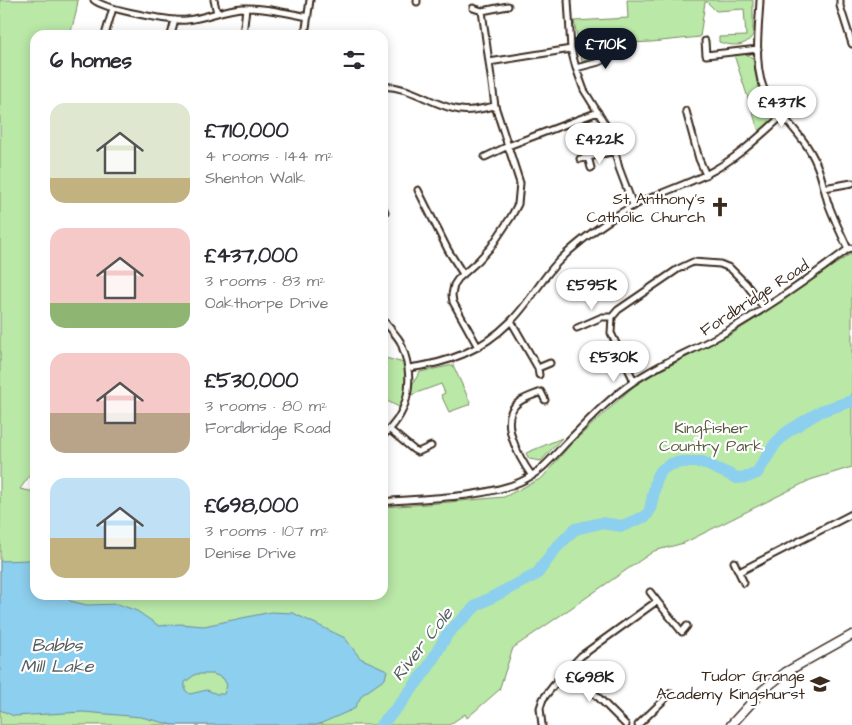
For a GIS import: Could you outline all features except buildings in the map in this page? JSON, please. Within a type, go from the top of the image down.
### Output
[{"type":"street","points":[[94,0],[97,3],[113,8],[175,20],[186,20],[232,9],[246,8],[308,16]]},
{"type":"street","points":[[214,0],[217,13]]},
{"type":"street","points":[[306,30],[310,0]]},
{"type":"street","points":[[568,0],[571,49],[576,68],[584,90],[610,132],[619,168],[633,205]]},
{"type":"street","points":[[760,0],[758,49],[761,78],[766,93],[798,132],[812,154],[828,203],[850,249]]},
{"type":"street","points":[[840,0],[840,6],[852,44]]},
{"type":"street","points":[[473,8],[482,11],[502,5],[508,6]]},
{"type":"street","points":[[106,30],[113,8]]},
{"type":"street","points":[[244,30],[246,8]]},
{"type":"street","points":[[478,346],[453,302],[454,285],[491,247],[512,217],[518,204],[520,183],[495,106],[482,11]]},
{"type":"street","points":[[172,30],[175,20]]},
{"type":"street","points":[[705,41],[706,55],[758,49]]},
{"type":"street","points":[[489,62],[571,49]]},
{"type":"street","points":[[576,68],[600,62],[628,49]]},
{"type":"street","points":[[388,87],[404,88],[445,106],[461,110],[474,110],[495,106]]},
{"type":"street","points":[[686,111],[699,159],[706,174]]},
{"type":"street","points":[[485,157],[508,146],[598,112]]},
{"type":"street","points":[[409,368],[435,364],[464,355],[478,346],[511,321],[558,262],[610,219],[633,205],[706,174],[732,158],[783,115]]},
{"type":"street","points":[[580,159],[615,150]]},
{"type":"street","points":[[588,157],[591,168]]},
{"type":"street","points":[[824,188],[852,183]]},
{"type":"street","points":[[418,190],[448,250],[463,274]]},
{"type":"street","name":"Fordbridge Road","points":[[388,501],[462,495],[499,489],[532,476],[549,463],[600,409],[634,380],[728,331],[850,249]]},
{"type":"street","points":[[634,380],[611,333],[612,318],[618,310],[678,269],[693,262],[720,264],[730,268],[746,284],[764,308]]},
{"type":"street","points":[[577,328],[602,317],[612,318]]},
{"type":"street","points":[[511,321],[538,368],[539,375]]},
{"type":"street","points":[[388,326],[401,342],[409,368],[410,384],[403,409],[390,430],[418,452],[431,446]]},
{"type":"street","points":[[538,368],[550,363]]},
{"type":"street","points":[[532,476],[525,466],[510,431],[510,415],[519,402],[541,392],[545,400]]},
{"type":"street","points":[[739,572],[852,514]]},
{"type":"street","points":[[734,562],[744,583]]},
{"type":"street","points":[[650,592],[682,632],[687,626]]},
{"type":"street","points":[[542,725],[540,708],[547,691],[581,656],[657,601]]},
{"type":"street","points":[[731,725],[763,690],[786,672],[852,635]]},
{"type":"street","points":[[569,668],[626,725]]},
{"type":"street","points":[[638,725],[671,693]]},
{"type":"green space","name":"Kingfisher Country Park","points":[[0,0],[78,0],[71,30],[30,30],[30,475],[20,489],[30,491],[30,600],[388,600],[388,507],[504,497],[542,478],[571,444],[636,384],[659,369],[732,334],[852,253],[852,467],[810,480],[684,543],[654,551],[513,648],[499,690],[467,718],[465,714],[449,725],[0,725]]},
{"type":"green space","points":[[627,0],[753,0],[753,35],[746,42],[738,45],[719,42],[719,37],[746,36],[744,9],[716,11],[705,2],[700,37],[630,43],[582,62],[574,21],[628,18]]},
{"type":"green space","points":[[744,53],[753,58],[758,87],[775,114],[773,120],[759,132],[734,55]]},
{"type":"green space","points":[[388,359],[404,363],[409,368],[403,409],[388,402]]},
{"type":"green space","points":[[453,365],[471,404],[449,412],[441,395],[445,393],[441,384],[411,395],[413,383],[420,372]]},
{"type":"green space","points":[[562,438],[541,461],[529,459],[526,453]]},
{"type":"water","name":"Babbs Mill Lake","points":[[0,561],[30,561],[30,600],[69,600],[87,605],[118,604],[137,611],[159,626],[179,624],[204,626],[271,612],[293,613],[345,638],[360,658],[387,670],[385,679],[362,695],[354,709],[317,725],[173,725],[141,717],[83,712],[14,716],[0,710]],"holes":[[[196,674],[213,674],[223,678],[227,685],[224,694],[217,694],[207,690],[190,694],[185,690],[185,682]]]},
{"type":"waterway","name":"River Cole","points":[[381,725],[427,669],[448,633],[477,605],[537,574],[555,549],[575,529],[601,523],[622,526],[646,516],[650,510],[657,476],[671,464],[702,462],[737,478],[757,473],[775,444],[787,432],[821,411],[852,401]]},
{"type":"place","name":"St Anthony's Catholic Church","points":[[720,207]]},
{"type":"place","name":"Tudor Grange Academy Kingshurst","points":[[820,684]]}]
